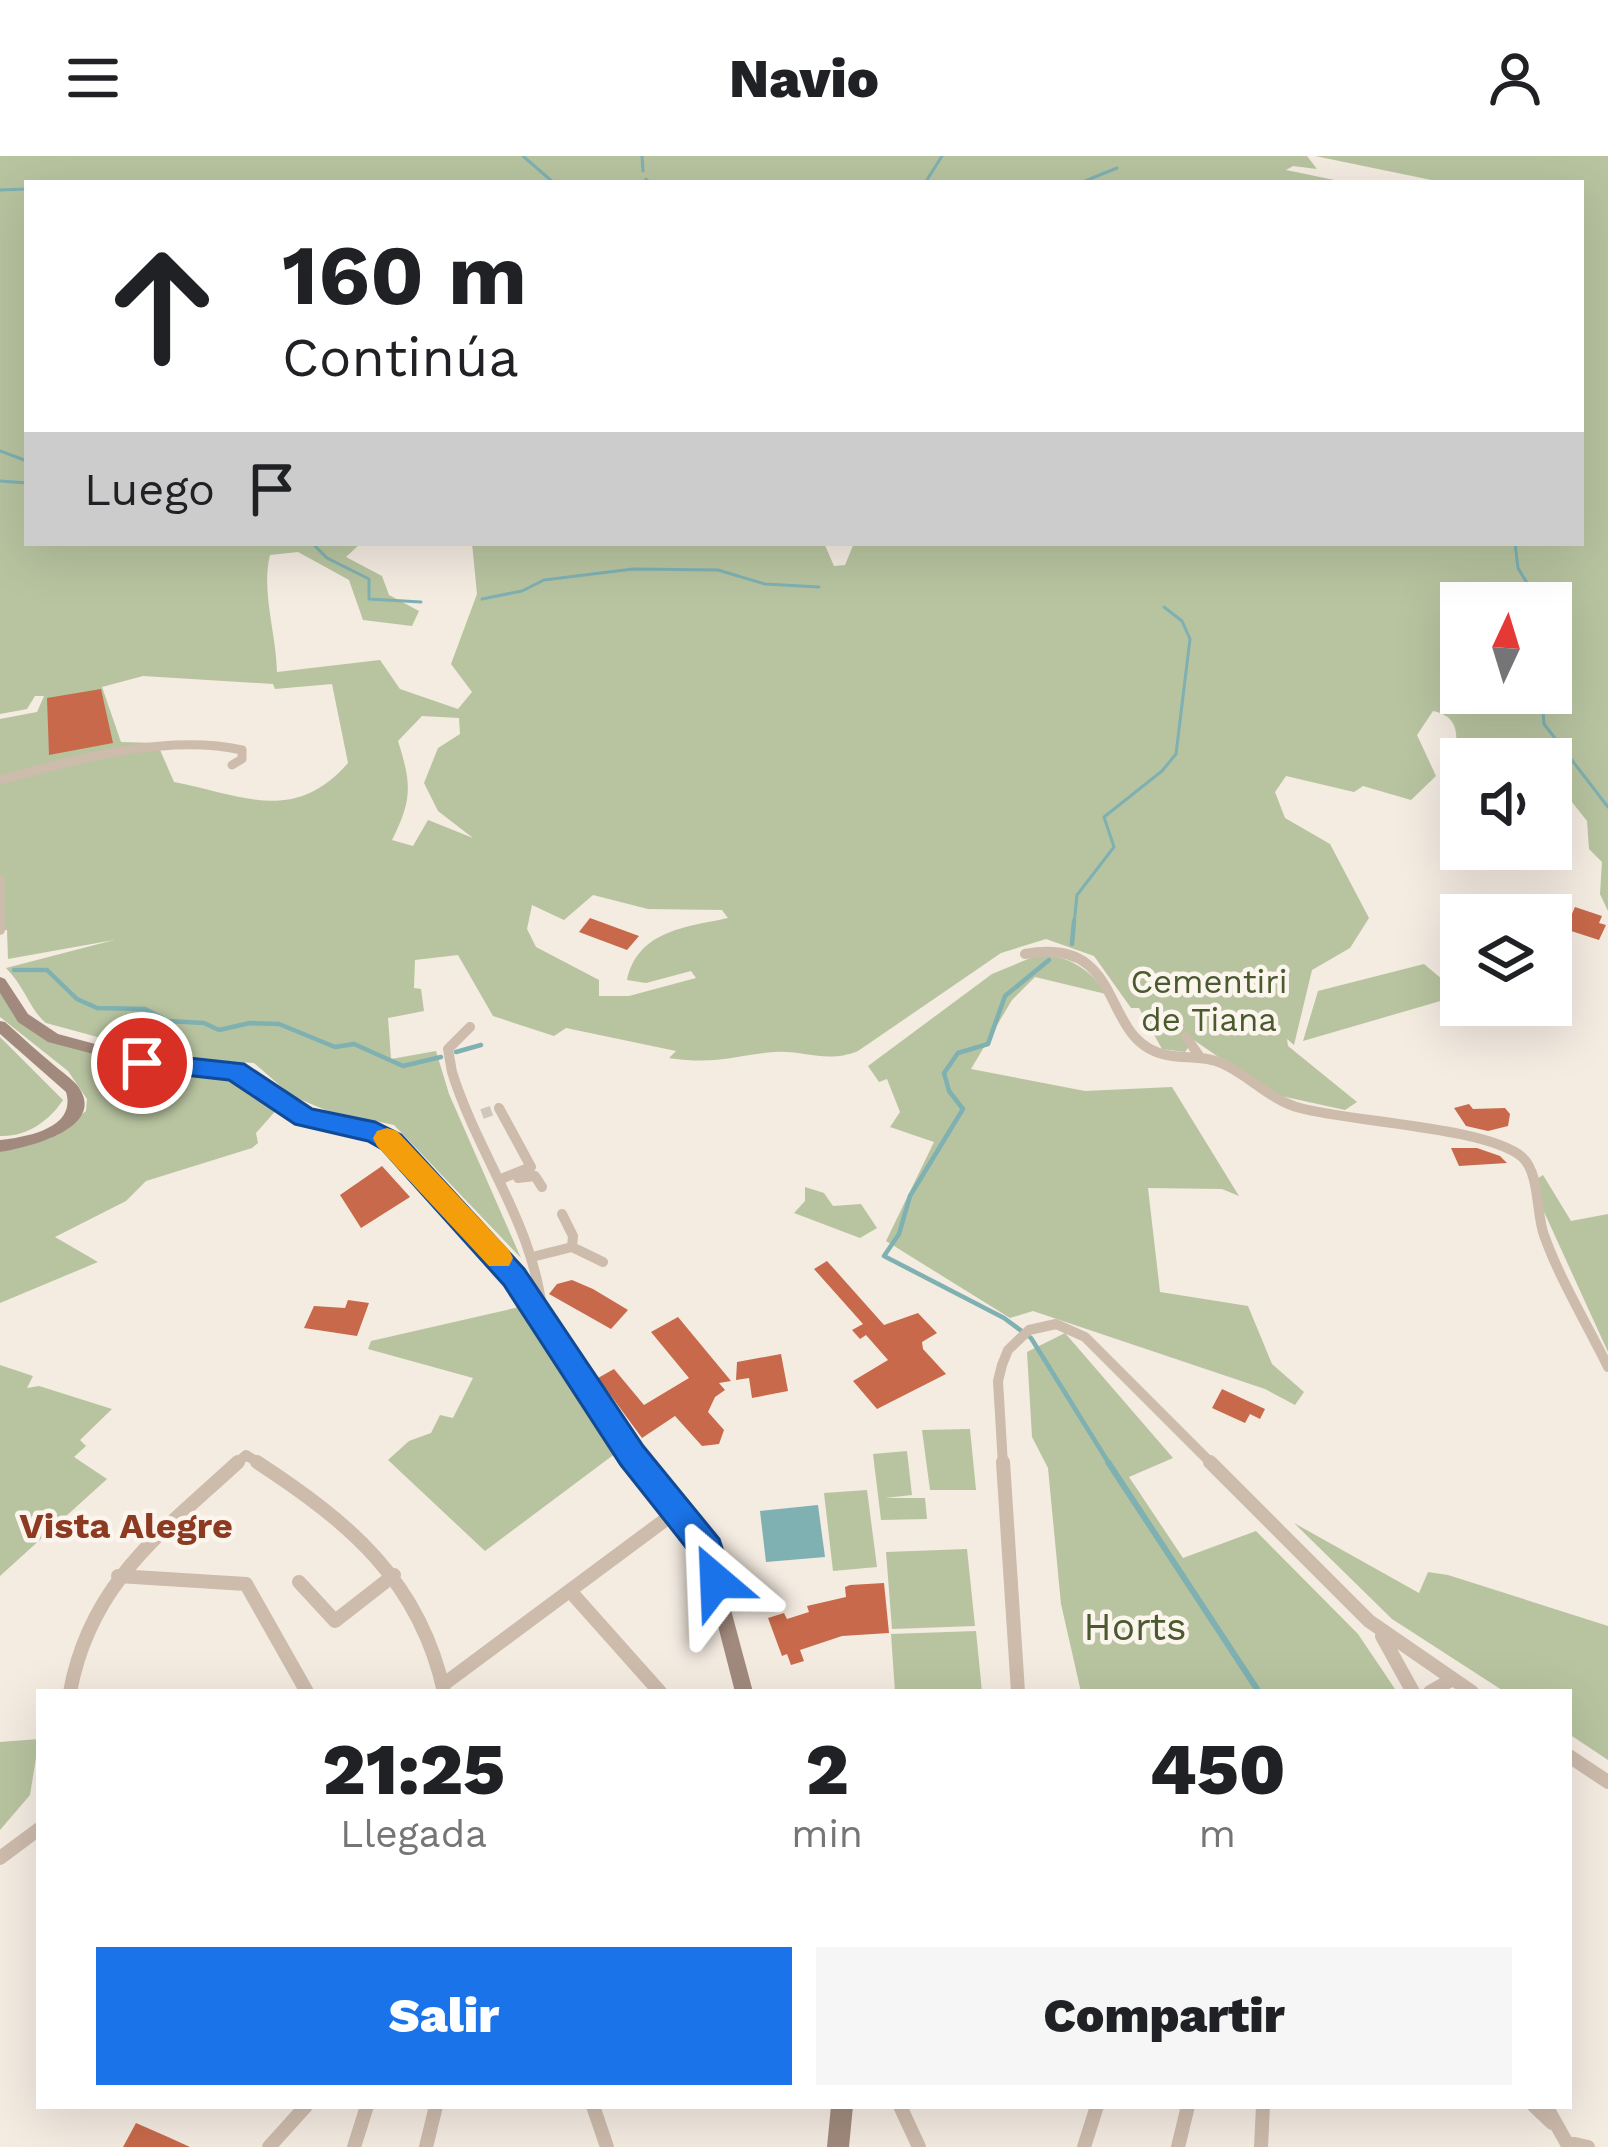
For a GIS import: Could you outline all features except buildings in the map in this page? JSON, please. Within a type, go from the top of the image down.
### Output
[{"type":"street","points":[[0,780],[79,759],[215,745],[242,750],[242,759],[232,765]]},
{"type":"street","points":[[0,879],[4,908],[0,930]]},
{"type":"street","points":[[1025,954],[1050,948],[1070,952],[1116,994],[1146,1046],[1168,1056],[1220,1063],[1282,1102],[1484,1142],[1517,1153],[1528,1163],[1544,1235],[1608,1367]]},
{"type":"street","points":[[0,982],[27,1022],[53,1038],[158,1066],[235,1071],[304,1117],[386,1137],[482,1236],[632,1455],[707,1550],[743,1689]]},
{"type":"street","points":[[0,1026],[72,1089],[78,1102],[76,1112],[59,1128],[35,1140],[0,1146]]},
{"type":"street","points":[[470,1027],[448,1049],[452,1076],[532,1257],[543,1320]]},
{"type":"street","points":[[1186,1037],[1200,1058]]},
{"type":"street","points":[[499,1108],[532,1167],[502,1181]]},
{"type":"street","points":[[502,1181],[530,1175],[542,1187]]},
{"type":"street","points":[[562,1214],[573,1236],[572,1247]]},
{"type":"street","points":[[532,1257],[572,1247],[603,1262]]},
{"type":"street","points":[[1018,1689],[998,1381],[1004,1354],[1018,1337],[1034,1327],[1059,1323],[1085,1337],[1377,1628],[1468,1689]]},
{"type":"street","points":[[70,1689],[83,1630],[118,1576],[245,1455],[309,1498],[394,1575],[419,1610],[444,1688],[676,1511]]},
{"type":"street","points":[[299,1582],[334,1621],[394,1575]]},
{"type":"street","points":[[118,1576],[247,1584],[305,1689]]},
{"type":"street","points":[[570,1591],[657,1689]]},
{"type":"street","points":[[1377,1628],[1411,1689]]},
{"type":"street","points":[[1434,1689],[1446,1679],[1454,1680]]},
{"type":"street","points":[[1572,1758],[1608,1782]]},
{"type":"street","points":[[0,1858],[36,1830]]},
{"type":"street","points":[[268,2147],[303,2109]]},
{"type":"street","points":[[354,2147],[366,2109]]},
{"type":"street","points":[[426,2147],[435,2109]]},
{"type":"street","points":[[593,2109],[607,2147]]},
{"type":"street","points":[[838,2147],[842,2109]]},
{"type":"street","points":[[901,2109],[919,2147]]},
{"type":"street","points":[[1084,2147],[1096,2109]]},
{"type":"street","points":[[1178,2147],[1186,2109]]},
{"type":"street","points":[[1262,2147],[1263,2109]]},
{"type":"street","points":[[1537,2109],[1565,2140],[1588,2147]]},
{"type":"street","points":[[1548,2109],[1565,2140]]},
{"type":"green space","name":"Cementiri de Tiana","points":[[0,156],[1307,156],[1317,169],[1293,166],[1286,170],[1334,180],[24,180],[24,546],[358,546],[346,557],[382,576],[389,595],[419,611],[412,626],[363,620],[349,580],[298,552],[270,555],[268,597],[277,672],[380,660],[400,689],[458,709],[472,692],[451,664],[477,594],[472,546],[825,546],[834,566],[845,565],[853,546],[1584,546],[1584,180],[1431,180],[1315,156],[1608,156],[1608,911],[1600,894],[1602,862],[1589,849],[1587,821],[1572,802],[1572,738],[1456,738],[1453,724],[1441,714],[1572,714],[1572,582],[1440,582],[1440,714],[1433,711],[1417,735],[1436,776],[1411,800],[1363,786],[1354,792],[1286,776],[1275,792],[1285,818],[1330,844],[1369,918],[1350,948],[1312,970],[1294,1045],[1287,1039],[1288,1046],[1357,1102],[1345,1110],[1272,1094],[1188,1036],[1190,1045],[1185,1052],[1162,1049],[1139,1008],[1131,1008],[1094,956],[1046,939],[1001,953],[858,1051],[836,1056],[774,1052],[686,1060],[669,1058],[676,1051],[566,1028],[554,1036],[493,1016],[458,955],[415,960],[414,988],[421,989],[424,1011],[388,1018],[391,1059],[436,1051],[449,1094],[521,1258],[394,1125],[328,1111],[292,1096],[254,1063],[171,1057],[40,1018],[6,968],[114,940],[8,959],[7,930],[0,930],[0,719],[37,712],[44,696],[35,696],[27,709],[0,714]],"holes":[[[143,676],[273,684],[275,689],[332,684],[348,763],[308,794],[266,801],[174,782],[157,743],[121,742],[102,687]],[[422,716],[459,718],[460,734],[438,748],[424,783],[438,811],[473,838],[428,820],[413,846],[392,840],[408,792],[398,741]],[[593,895],[648,909],[722,910],[728,918],[681,928],[653,941],[633,963],[627,980],[646,983],[691,971],[696,978],[629,996],[599,996],[599,980],[536,947],[527,929],[532,905],[564,920]]]},
{"type":"green space","points":[[1040,954],[1078,965],[1106,994],[1035,977],[1012,1000],[971,1069],[1085,1091],[1172,1087],[1239,1196],[1222,1189],[1148,1188],[1160,1292],[1248,1306],[1272,1364],[1304,1392],[1295,1405],[1265,1389],[1033,1311],[1010,1318],[886,1241],[934,1142],[890,1127],[900,1112],[887,1079],[879,1082],[868,1066],[992,974]]},
{"type":"green space","points":[[1424,964],[1440,977],[1440,1001],[1303,1041],[1318,991]]},
{"type":"green space","points":[[0,987],[20,1019],[67,1046],[225,1072],[255,1087],[279,1107],[256,1133],[258,1143],[252,1148],[146,1181],[126,1201],[55,1237],[98,1262],[0,1303],[0,1151],[51,1138],[86,1111],[87,1099],[68,1071],[0,1017]]},
{"type":"green space","points":[[0,1037],[63,1100],[36,1126],[10,1136],[0,1136]]},
{"type":"green space","points":[[1543,1175],[1571,1221],[1608,1214],[1608,1352],[1540,1203],[1535,1180]]},
{"type":"green space","points":[[805,1187],[824,1193],[833,1206],[861,1204],[877,1228],[860,1238],[794,1213],[805,1201]]},
{"type":"green space","points":[[528,1305],[620,1450],[485,1551],[388,1460],[409,1441],[431,1433],[440,1415],[453,1418],[473,1378],[368,1349],[371,1341]]},
{"type":"green space","name":"Horts","points":[[1065,1333],[1173,1458],[1129,1477],[1183,1558],[1256,1531],[1358,1634],[1395,1689],[1080,1689],[1061,1604],[1048,1468],[1032,1437],[1027,1352]]},
{"type":"green space","points":[[0,1365],[33,1376],[27,1388],[39,1386],[112,1409],[80,1440],[86,1446],[74,1457],[107,1479],[0,1576]]},
{"type":"green space","points":[[970,1429],[976,1490],[930,1490],[922,1430]]},
{"type":"green space","points":[[907,1451],[912,1495],[885,1498],[925,1498],[927,1519],[881,1520],[873,1454]]},
{"type":"green space","points":[[867,1490],[877,1567],[833,1571],[824,1493]]},
{"type":"green space","points":[[1294,1523],[1419,1593],[1428,1572],[1448,1575],[1608,1626],[1608,1760],[1572,1736],[1572,1689],[1500,1689],[1392,1619]]},
{"type":"green space","points":[[967,1549],[975,1626],[892,1629],[886,1552]]},
{"type":"green space","points":[[976,1631],[982,1689],[895,1689],[891,1634]]},
{"type":"green space","points":[[36,1739],[30,1795],[0,1830],[0,1742]]},
{"type":"water","points":[[818,1505],[825,1557],[766,1562],[760,1511]]},
{"type":"waterway","points":[[523,156],[551,180]]},
{"type":"waterway","points":[[642,156],[643,171]]},
{"type":"waterway","points":[[927,180],[942,156]]},
{"type":"waterway","points":[[1087,180],[1117,168]]},
{"type":"waterway","points":[[0,190],[24,189]]},
{"type":"waterway","points":[[0,451],[24,460]]},
{"type":"waterway","points":[[0,481],[24,483]]},
{"type":"waterway","points":[[315,546],[327,558],[369,579],[369,599],[421,602]]},
{"type":"waterway","points":[[1515,546],[1518,568],[1526,582]]},
{"type":"waterway","points":[[482,599],[522,591],[544,580],[633,569],[718,570],[765,584],[819,587]]},
{"type":"waterway","points":[[1074,924],[1077,895],[1114,847],[1104,817],[1176,754],[1190,639],[1182,621],[1164,607]]},
{"type":"waterway","points":[[1543,714],[1544,724],[1608,807]]},
{"type":"waterway","points":[[1072,944],[1074,921]]},
{"type":"waterway","points":[[1049,960],[1005,996],[988,1044],[958,1053],[944,1073],[949,1091],[963,1109],[910,1196],[899,1234],[884,1256],[1004,1318],[1031,1338],[1110,1465]]},
{"type":"waterway","points":[[14,970],[47,970],[77,999],[97,1008],[145,1009],[168,1021],[204,1023],[219,1030],[250,1023],[279,1024],[335,1047],[354,1044],[403,1066],[441,1057]]},
{"type":"waterway","points":[[456,1052],[481,1045]]},
{"type":"waterway","points":[[1108,1462],[1257,1689]]},
{"type":"tunnel","points":[[482,1114],[499,1108]]},
{"type":"slow traffic","points":[[387,1138],[499,1258]]},
{"type":"district","name":"Vista Alegre","points":[[126,1525]]},
{"type":"route","points":[[142,1063],[235,1071],[304,1117],[375,1132],[392,1142],[482,1236],[514,1277],[632,1455],[707,1550],[716,1581]]}]
